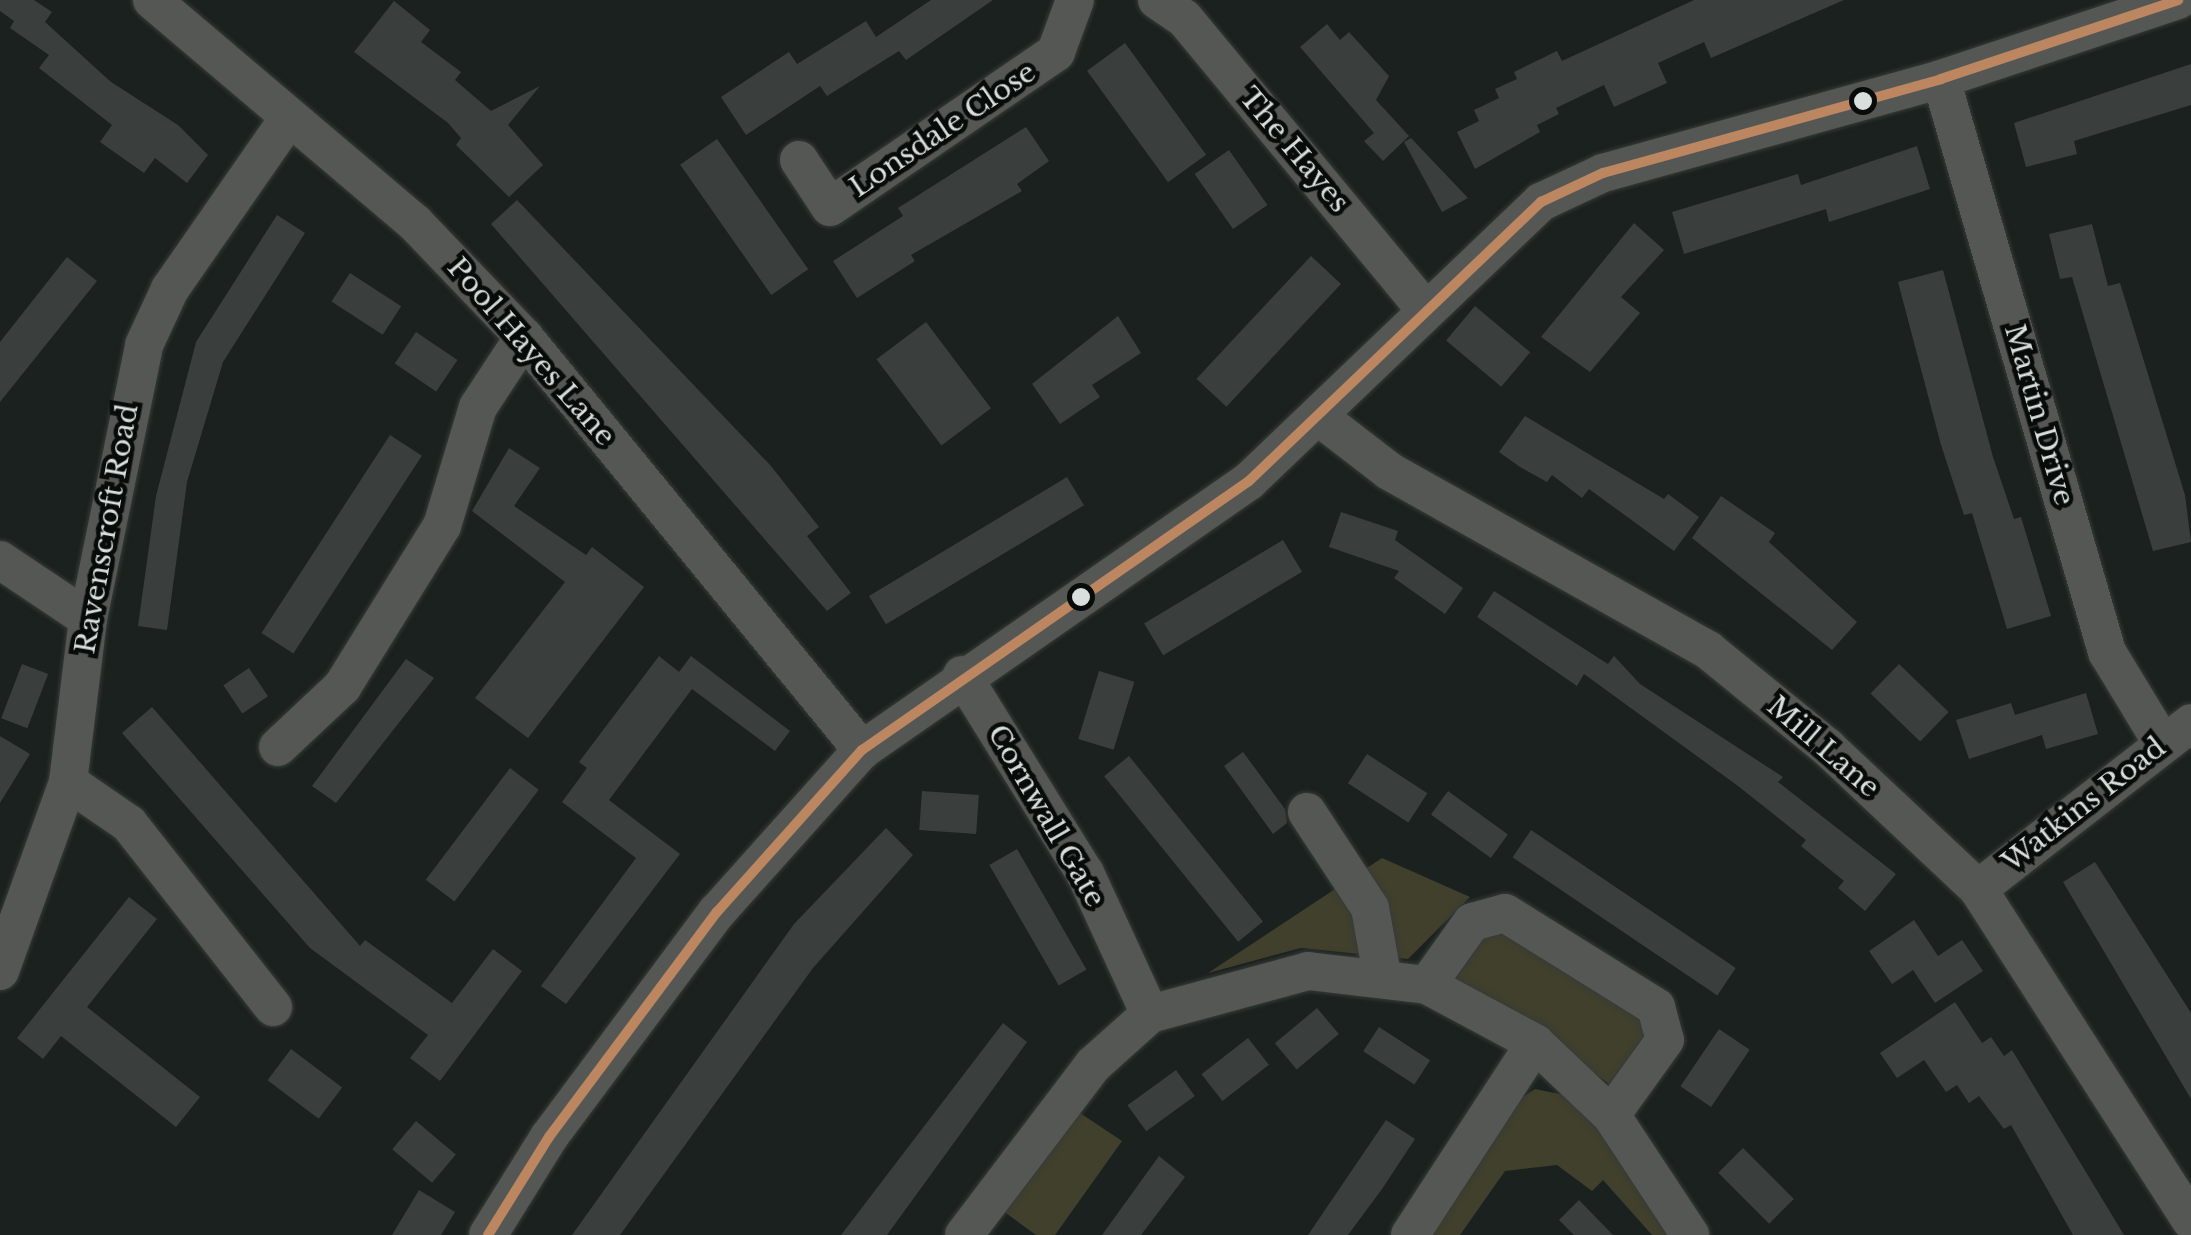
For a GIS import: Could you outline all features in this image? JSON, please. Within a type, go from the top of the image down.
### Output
[{"type":"street","name":"Lonsdale Close","points":[[799,160],[830,207],[1056,52],[1075,0]]},
{"type":"street","name":"The Hayes","points":[[1156,0],[1184,18],[1424,308]]},
{"type":"street","points":[[488,1235],[549,1138],[717,912],[862,750],[962,675],[1248,481],[1320,417],[1424,308],[1541,202],[1603,172],[1942,79],[2178,0]]},
{"type":"street","name":"Pool Hayes Lane","points":[[161,3],[288,119],[416,223],[524,337],[862,750]]},
{"type":"street","name":"Martin Drive","points":[[1942,79],[2106,652],[2176,732]]},
{"type":"street","name":"Ravenscroft Road","points":[[0,970],[68,782],[88,619],[144,345],[170,289],[288,119]]},
{"type":"street","points":[[278,747],[342,686],[442,526],[478,407],[524,337]]},
{"type":"street","name":"Mill Lane","points":[[1320,417],[1389,471],[1708,650],[1978,888],[2191,1221]]},
{"type":"street","points":[[0,560],[88,619]]},
{"type":"street","name":"Cornwall Gate","points":[[962,675],[1085,873],[1150,1014]]},
{"type":"street","name":"Watkins Road","points":[[1978,888],[2176,732]]},
{"type":"street","points":[[68,782],[129,824],[272,1007]]},
{"type":"street","points":[[1308,812],[1370,908],[1382,975]]},
{"type":"street","points":[[1427,984],[1472,922],[1504,913],[1656,1007],[1665,1040],[1611,1115]]},
{"type":"street","points":[[964,1235],[1093,1066],[1150,1014],[1308,971],[1382,975],[1427,984],[1534,1043],[1611,1115],[1690,1235]]},
{"type":"street","points":[[1410,1235],[1534,1043]]},
{"type":"shaded area","points":[[1382,858],[1470,897],[1408,959],[1301,948],[1208,973]]},
{"type":"shaded area","points":[[1505,923],[1649,1019],[1653,1038],[1617,1089],[1456,979],[1460,958],[1479,935]]},
{"type":"shaded area","points":[[1535,1089],[1565,1095],[1624,1156],[1674,1235],[1652,1235],[1603,1180],[1592,1191],[1557,1165],[1505,1171],[1460,1235],[1421,1235],[1508,1107]]},
{"type":"shaded area","points":[[1077,1111],[1122,1141],[1055,1235],[1036,1235],[999,1208]]},
{"type":"building","points":[[0,0],[34,0],[52,12],[45,22],[111,82],[178,125],[208,155],[187,183],[155,158],[144,173],[100,142],[112,125],[39,68],[49,55],[10,28],[14,21],[0,11]]},
{"type":"building","points":[[931,0],[993,0],[906,60],[899,51],[827,96],[820,86],[746,135],[721,97],[789,52],[797,64],[866,21],[876,37]]},
{"type":"building","points":[[1694,0],[1844,0],[1711,58],[1704,42],[1658,63],[1667,83],[1614,107],[1604,85],[1556,108],[1559,114],[1537,125],[1540,132],[1475,169],[1457,132],[1479,121],[1474,110],[1499,98],[1495,89],[1517,79],[1514,72],[1557,51],[1562,61]]},
{"type":"building","points":[[394,1],[430,30],[421,42],[461,72],[455,80],[491,111],[540,86],[508,125],[543,165],[509,197],[456,145],[461,138],[448,123],[354,52]]},
{"type":"building","points":[[1327,24],[1340,40],[1349,32],[1389,76],[1376,100],[1409,136],[1383,161],[1364,141],[1374,133],[1300,47]]},
{"type":"building","points":[[1125,43],[1206,155],[1168,182],[1087,71]]},
{"type":"building","points":[[2191,64],[2191,105],[2074,141],[2077,154],[2026,167],[2014,123]]},
{"type":"building","points":[[1026,127],[1049,161],[1017,184],[1022,191],[911,255],[915,261],[857,298],[833,261],[903,216],[898,208]]},
{"type":"building","points":[[1411,138],[1468,198],[1442,212],[1404,142]]},
{"type":"building","points":[[717,139],[808,269],[771,295],[680,165]]},
{"type":"building","points":[[1917,146],[1930,189],[1829,222],[1826,209],[1684,254],[1672,212],[1798,174],[1801,185]]},
{"type":"building","points":[[1229,150],[1267,205],[1233,229],[1195,174]]},
{"type":"building","points":[[517,200],[771,466],[819,527],[807,536],[851,593],[827,611],[491,224]]},
{"type":"building","points":[[277,215],[305,233],[223,362],[187,482],[167,630],[138,626],[156,496],[196,342]]},
{"type":"building","points":[[1634,223],[1664,250],[1621,297],[1640,313],[1590,372],[1541,337]]},
{"type":"building","points":[[2092,224],[2108,286],[2120,283],[2185,495],[2191,542],[2153,551],[2072,277],[2060,279],[2049,234]]},
{"type":"building","points":[[1311,256],[1341,284],[1226,407],[1196,379]]},
{"type":"building","points":[[67,257],[97,281],[0,402],[0,342]]},
{"type":"building","points":[[1943,270],[1993,457],[2014,519],[2021,517],[2051,616],[2007,629],[1972,513],[1964,515],[1941,445],[1898,282]]},
{"type":"building","points":[[350,273],[401,306],[383,335],[331,302]]},
{"type":"building","points":[[1475,306],[1530,352],[1501,387],[1446,340]]},
{"type":"building","points":[[1118,316],[1141,353],[1092,385],[1100,397],[1060,424],[1032,384]]},
{"type":"building","points":[[926,322],[991,408],[941,446],[876,359]]},
{"type":"building","points":[[416,332],[457,360],[436,391],[395,364]]},
{"type":"building","points":[[1525,416],[1664,499],[1668,494],[1699,517],[1674,551],[1589,489],[1582,498],[1552,475],[1547,482],[1520,467],[1499,452]]},
{"type":"building","points":[[390,435],[422,456],[293,654],[261,633]]},
{"type":"building","points":[[509,448],[540,468],[514,506],[586,555],[592,547],[644,587],[528,738],[475,698],[565,582],[472,511]]},
{"type":"building","points":[[1067,477],[1084,505],[886,624],[869,596]]},
{"type":"building","points":[[1721,496],[1775,533],[1769,542],[1857,622],[1832,650],[1692,538]]},
{"type":"building","points":[[1341,512],[1398,531],[1395,540],[1463,588],[1445,614],[1394,578],[1399,571],[1329,547]]},
{"type":"building","points":[[1283,540],[1302,572],[1163,655],[1144,623]]},
{"type":"building","points":[[1494,591],[1608,664],[1614,656],[1640,684],[1783,777],[1778,782],[1896,874],[1865,911],[1838,888],[1844,881],[1801,846],[1806,840],[1738,786],[1584,674],[1577,686],[1477,617]]},
{"type":"building","points":[[659,656],[679,672],[691,656],[790,731],[775,751],[692,689],[609,800],[680,854],[566,1004],[541,986],[636,858],[562,802],[587,768],[579,762]]},
{"type":"building","points":[[406,659],[434,678],[336,803],[312,786]]},
{"type":"building","points":[[22,664],[48,674],[27,728],[1,718]]},
{"type":"building","points":[[1899,664],[1949,712],[1920,741],[1871,693]]},
{"type":"building","points":[[249,668],[268,696],[242,714],[223,685]]},
{"type":"building","points":[[1099,671],[1134,682],[1114,750],[1078,739]]},
{"type":"building","points":[[2086,693],[2098,734],[2046,749],[2042,735],[1969,759],[1956,720],[2011,703],[2015,715]]},
{"type":"building","points":[[152,707],[360,946],[365,940],[452,1003],[493,949],[522,971],[440,1081],[410,1058],[428,1035],[310,948],[122,733]]},
{"type":"building","points":[[0,736],[30,754],[0,803]]},
{"type":"building","points":[[1243,752],[1285,809],[1287,823],[1273,834],[1224,766]]},
{"type":"building","points":[[1367,754],[1427,793],[1408,823],[1348,783]]},
{"type":"building","points":[[1129,756],[1263,922],[1238,942],[1104,776]]},
{"type":"building","points":[[510,768],[539,790],[454,901],[426,880]]},
{"type":"building","points":[[922,791],[979,795],[976,834],[919,830]]},
{"type":"building","points":[[1448,791],[1508,834],[1491,858],[1431,814]]},
{"type":"building","points":[[886,828],[913,855],[813,968],[620,1235],[572,1235],[794,924]]},
{"type":"building","points":[[1531,830],[1736,968],[1717,995],[1513,857]]},
{"type":"building","points":[[1017,849],[1086,969],[1059,985],[989,865]]},
{"type":"building","points":[[2095,862],[2191,1013],[2191,1099],[2063,882]]},
{"type":"building","points":[[129,897],[157,919],[87,1007],[200,1097],[176,1127],[61,1036],[43,1059],[17,1038]]},
{"type":"building","points":[[1914,920],[1938,956],[1962,940],[1983,971],[1935,1003],[1913,970],[1892,984],[1869,951]]},
{"type":"building","points":[[1955,1002],[1982,1043],[1991,1037],[2004,1056],[2012,1050],[2124,1235],[2073,1235],[2011,1125],[2004,1129],[1979,1096],[1969,1103],[1957,1085],[1946,1092],[1924,1060],[1897,1078],[1880,1053]]},
{"type":"building","points":[[1317,1008],[1339,1034],[1297,1069],[1275,1043]]},
{"type":"building","points":[[1003,1023],[1027,1042],[887,1235],[841,1235]]},
{"type":"building","points":[[1379,1027],[1430,1060],[1414,1085],[1363,1051]]},
{"type":"building","points":[[1719,1029],[1750,1050],[1711,1107],[1680,1086]]},
{"type":"building","points":[[1248,1038],[1269,1065],[1222,1101],[1202,1074]]},
{"type":"building","points":[[291,1049],[342,1088],[319,1119],[268,1080]]},
{"type":"building","points":[[1176,1070],[1195,1096],[1146,1131],[1127,1105]]},
{"type":"building","points":[[1386,1120],[1415,1139],[1382,1189],[1348,1235],[1308,1235]]},
{"type":"building","points":[[416,1121],[456,1154],[432,1183],[392,1149]]},
{"type":"building","points":[[1743,1148],[1794,1199],[1769,1224],[1718,1173]]},
{"type":"building","points":[[1159,1156],[1185,1177],[1141,1235],[1102,1235]]},
{"type":"building","points":[[419,1190],[455,1212],[441,1235],[392,1235]]},
{"type":"building","points":[[1579,1200],[1613,1235],[1574,1235],[1559,1220]]},
{"type":"transit line","points":[[488,1235],[549,1137],[717,912],[862,750],[1249,481],[1541,202],[1603,173],[1941,79],[2178,0]]}]
